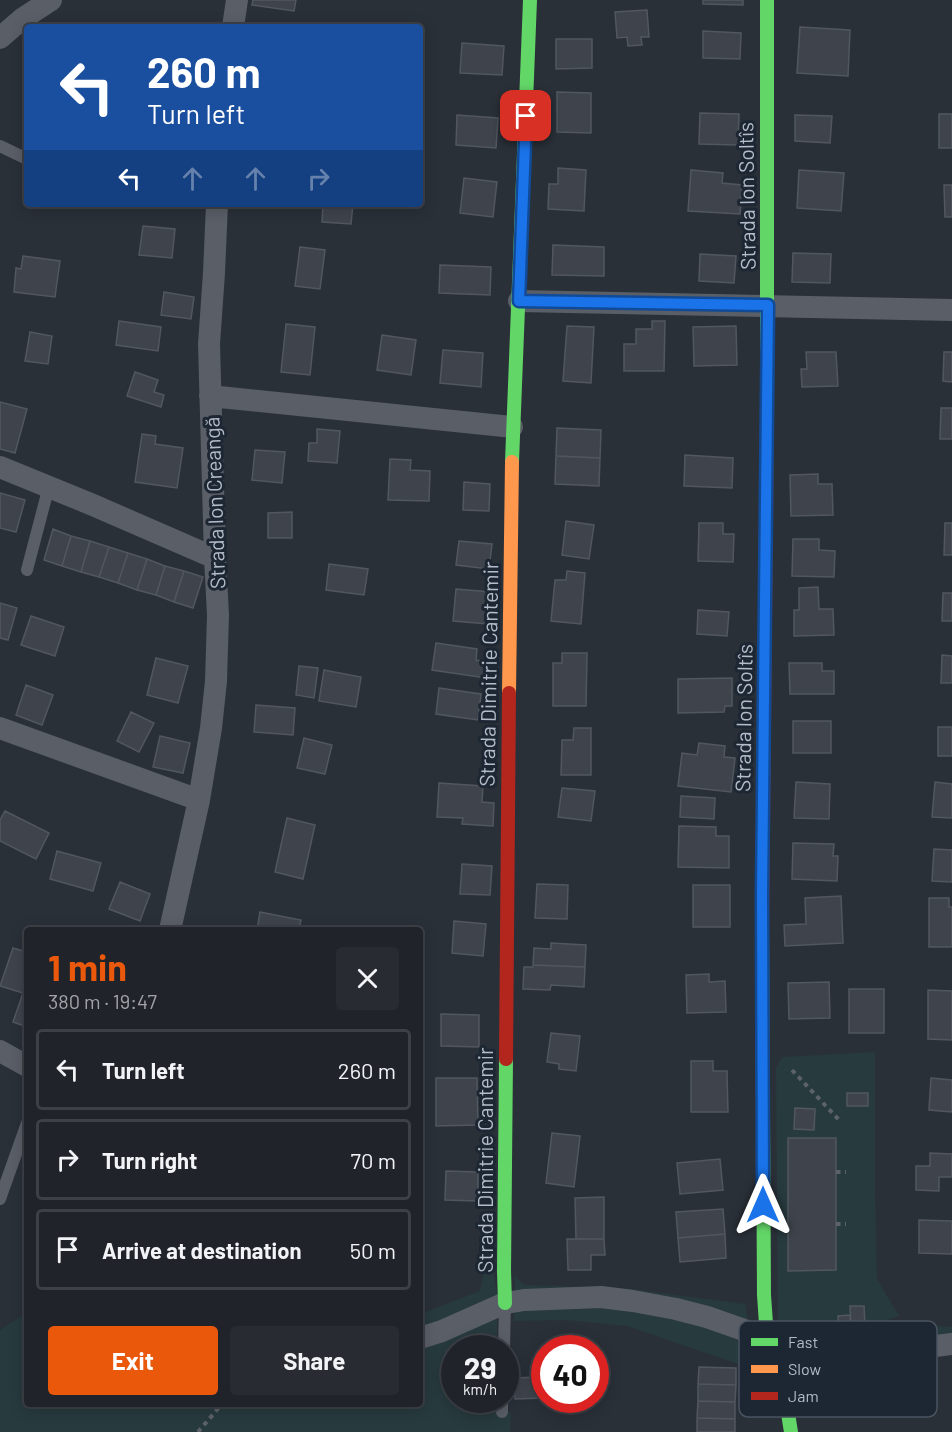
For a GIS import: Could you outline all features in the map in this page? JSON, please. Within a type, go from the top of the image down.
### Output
[{"type":"street","points":[[0,38],[22,19],[51,0]]},
{"type":"street","points":[[233,24],[237,0]]},
{"type":"street","name":"Strada Dimitrie Cantemir","points":[[505,1303],[512,427],[530,0]]},
{"type":"street","name":"Strada Ion Soltîs","points":[[766,1321],[762,895],[768,305],[767,0]]},
{"type":"street","name":"Strada Ion Creangă","points":[[171,927],[199,800],[216,681],[218,615],[209,344],[217,207]]},
{"type":"street","points":[[519,301],[952,310]]},
{"type":"street","points":[[210,396],[512,427]]},
{"type":"street","points":[[0,466],[215,558]]},
{"type":"street","points":[[0,728],[199,800]]},
{"type":"street","points":[[0,1051],[24,1064]]},
{"type":"street","points":[[423,1337],[505,1303],[559,1298],[601,1297],[633,1301],[707,1317],[739,1328]]},
{"type":"street","points":[[937,1346],[952,1344]]},
{"type":"street","name":"Strada Ion Soltîs","points":[[789,1417],[791,1432]]},
{"type":"lane","points":[[0,146],[24,158]]},
{"type":"lane","points":[[27,570],[49,486]]},
{"type":"lane","points":[[0,1199],[24,1131]]},
{"type":"lane","name":"Strada Dimitrie Cantemir","points":[[504,1335],[505,1303]]},
{"type":"path","points":[[762,1047],[781,1059],[841,1122]]},
{"type":"path","points":[[836,1172],[846,1172]]},
{"type":"path","points":[[836,1224],[846,1224]]},
{"type":"path","points":[[198,1432],[219,1407]]},
{"type":"green space","points":[[875,1052],[877,1279],[899,1316],[884,1321],[778,1321],[776,1068],[782,1057]]},
{"type":"green space","points":[[489,1244],[497,1294],[497,1335],[441,1335],[441,1413],[511,1413],[510,1432],[0,1432],[0,1330],[24,1314],[24,1407],[423,1407],[423,1313],[480,1291]]},
{"type":"green space","points":[[515,1276],[524,1285],[622,1288],[745,1304],[748,1321],[739,1321],[739,1364],[627,1326],[567,1320],[514,1321]]},
{"type":"green space","points":[[937,1326],[952,1327],[952,1337],[937,1340]]},
{"type":"building","points":[[253,0],[296,0],[294,11],[252,5]]},
{"type":"building","points":[[703,0],[743,0],[743,5],[703,4]]},
{"type":"building","points":[[647,10],[649,37],[641,37],[642,45],[628,46],[627,37],[617,38],[615,12]]},
{"type":"building","points":[[800,27],[850,30],[848,76],[797,73]]},
{"type":"building","points":[[703,31],[741,33],[740,59],[703,58]]},
{"type":"building","points":[[556,39],[592,39],[592,68],[556,69]]},
{"type":"building","points":[[462,43],[504,46],[502,75],[460,73]]},
{"type":"building","points":[[557,92],[591,93],[591,133],[557,132]]},
{"type":"building","points":[[700,113],[739,114],[738,145],[699,144]]},
{"type":"building","points":[[939,114],[952,114],[952,148],[939,148]]},
{"type":"building","points":[[457,115],[498,118],[496,148],[456,145]]},
{"type":"building","points":[[795,115],[832,116],[830,143],[795,141]]},
{"type":"building","points":[[558,168],[586,170],[584,211],[548,209],[549,184],[558,184]]},
{"type":"building","points":[[691,170],[723,173],[722,183],[742,185],[740,214],[688,211]]},
{"type":"building","points":[[799,170],[844,173],[841,211],[797,208]]},
{"type":"building","points":[[464,178],[497,182],[493,217],[460,213]]},
{"type":"building","points":[[944,185],[952,185],[952,217],[945,217]]},
{"type":"building","points":[[323,207],[353,207],[351,224],[322,222]]},
{"type":"building","points":[[143,226],[175,229],[172,258],[139,255]]},
{"type":"building","points":[[553,245],[604,247],[604,276],[552,275]]},
{"type":"building","points":[[300,247],[325,250],[320,289],[295,286]]},
{"type":"building","points":[[793,253],[831,254],[830,283],[792,282]]},
{"type":"building","points":[[700,254],[736,256],[734,283],[699,281]]},
{"type":"building","points":[[23,256],[60,261],[55,297],[14,292],[16,268],[21,269]]},
{"type":"building","points":[[440,265],[491,267],[490,295],[439,293]]},
{"type":"building","points":[[164,292],[194,297],[191,319],[161,315]]},
{"type":"building","points":[[119,321],[161,327],[158,351],[116,345]]},
{"type":"building","points":[[652,321],[665,321],[664,371],[624,371],[624,344],[636,344],[636,329],[652,329]]},
{"type":"building","points":[[286,324],[315,327],[310,375],[281,372]]},
{"type":"building","points":[[567,326],[594,327],[591,383],[563,381]]},
{"type":"building","points":[[736,326],[737,365],[694,366],[693,327]]},
{"type":"building","points":[[30,332],[52,336],[48,364],[25,361]]},
{"type":"building","points":[[382,335],[416,340],[411,375],[377,370]]},
{"type":"building","points":[[443,350],[483,353],[481,387],[440,383]]},
{"type":"building","points":[[806,352],[836,352],[838,386],[802,387],[801,369],[807,369]]},
{"type":"building","points":[[944,352],[952,352],[952,382],[943,381]]},
{"type":"building","points":[[135,372],[158,380],[154,392],[164,395],[161,407],[127,396]]},
{"type":"building","points":[[0,402],[27,409],[15,453],[0,449]]},
{"type":"building","points":[[941,408],[952,408],[952,439],[940,439]]},
{"type":"building","points":[[557,428],[601,430],[600,458],[556,456]]},
{"type":"building","points":[[317,429],[340,431],[337,463],[308,461],[309,443],[317,443]]},
{"type":"building","points":[[142,434],[156,436],[155,444],[183,448],[177,488],[135,482]]},
{"type":"building","points":[[255,450],[285,452],[282,483],[252,480]]},
{"type":"building","points":[[685,455],[733,458],[732,488],[684,486]]},
{"type":"building","points":[[556,456],[600,458],[599,486],[555,484]]},
{"type":"building","points":[[390,459],[411,460],[410,470],[430,471],[429,501],[388,500]]},
{"type":"building","points":[[818,474],[818,484],[832,484],[833,515],[791,516],[790,475]]},
{"type":"building","points":[[464,482],[490,484],[489,511],[463,510]]},
{"type":"building","points":[[0,493],[25,500],[16,532],[0,528]]},
{"type":"building","points":[[292,512],[292,538],[268,538],[268,513]]},
{"type":"building","points":[[566,521],[594,525],[589,559],[562,555]]},
{"type":"building","points":[[699,523],[723,523],[723,534],[734,534],[733,562],[698,561]]},
{"type":"building","points":[[945,523],[952,523],[952,555],[944,555]]},
{"type":"building","points":[[53,529],[71,536],[62,566],[44,560]]},
{"type":"building","points":[[71,536],[90,541],[81,572],[62,566]]},
{"type":"building","points":[[793,539],[819,539],[819,550],[835,551],[834,577],[792,576]]},
{"type":"building","points":[[90,541],[109,547],[99,577],[81,572]]},
{"type":"building","points":[[459,541],[492,544],[489,569],[456,565]]},
{"type":"building","points":[[109,547],[128,553],[118,583],[99,577]]},
{"type":"building","points":[[128,553],[147,559],[137,590],[118,583]]},
{"type":"building","points":[[147,559],[165,566],[156,595],[137,590]]},
{"type":"building","points":[[329,564],[368,569],[364,595],[326,590]]},
{"type":"building","points":[[165,566],[184,571],[174,602],[156,595]]},
{"type":"building","points":[[184,571],[203,577],[193,608],[174,602]]},
{"type":"building","points":[[567,571],[585,573],[581,624],[551,621],[555,580],[566,580]]},
{"type":"building","points":[[818,587],[819,609],[833,609],[834,635],[794,636],[794,610],[799,610],[799,588]]},
{"type":"building","points":[[456,589],[491,592],[488,624],[453,621]]},
{"type":"building","points":[[943,593],[952,593],[952,621],[942,621]]},
{"type":"building","points":[[0,603],[17,608],[8,640],[0,638]]},
{"type":"building","points":[[698,610],[729,612],[727,636],[697,634]]},
{"type":"building","points":[[31,616],[64,627],[55,656],[21,645]]},
{"type":"building","points":[[436,643],[477,649],[476,660],[488,662],[486,678],[432,670]]},
{"type":"building","points":[[562,653],[587,653],[586,706],[553,706],[553,663],[562,663]]},
{"type":"building","points":[[942,655],[952,656],[952,683],[941,683]]},
{"type":"building","points":[[156,658],[188,666],[178,703],[147,695]]},
{"type":"building","points":[[789,663],[822,663],[822,671],[834,671],[834,694],[790,694]]},
{"type":"building","points":[[299,666],[318,668],[314,698],[296,695]]},
{"type":"building","points":[[324,670],[361,677],[356,707],[319,701]]},
{"type":"building","points":[[732,678],[732,706],[725,706],[724,712],[678,713],[678,679]]},
{"type":"building","points":[[26,685],[53,695],[42,725],[16,715]]},
{"type":"building","points":[[439,688],[481,694],[478,720],[436,714]]},
{"type":"building","points":[[256,705],[295,708],[293,735],[254,732]]},
{"type":"building","points":[[131,712],[154,723],[139,752],[117,741]]},
{"type":"building","points":[[793,721],[831,721],[831,753],[793,753]]},
{"type":"building","points":[[938,727],[952,727],[952,756],[938,756]]},
{"type":"building","points":[[574,728],[591,728],[591,775],[561,775],[562,740],[573,740]]},
{"type":"building","points":[[160,736],[190,743],[183,773],[153,767]]},
{"type":"building","points":[[304,738],[332,745],[325,774],[297,768]]},
{"type":"building","points":[[699,743],[725,746],[724,757],[735,758],[731,792],[678,786],[682,753],[697,755]]},
{"type":"building","points":[[796,782],[830,784],[829,819],[794,818]]},
{"type":"building","points":[[935,782],[952,784],[952,818],[932,817]]},
{"type":"building","points":[[439,783],[483,786],[482,802],[494,803],[493,826],[462,824],[463,818],[437,817]]},
{"type":"building","points":[[562,788],[595,791],[591,821],[558,817]]},
{"type":"building","points":[[681,796],[715,798],[714,819],[680,817]]},
{"type":"building","points":[[5,811],[49,833],[36,859],[0,841],[0,820]]},
{"type":"building","points":[[287,818],[315,825],[303,879],[275,872]]},
{"type":"building","points":[[679,826],[716,827],[716,836],[729,836],[729,868],[678,867]]},
{"type":"building","points":[[793,843],[834,844],[833,856],[838,856],[837,881],[792,879]]},
{"type":"building","points":[[934,849],[952,850],[952,882],[932,881]]},
{"type":"building","points":[[57,851],[101,863],[93,891],[50,879]]},
{"type":"building","points":[[462,864],[492,866],[490,895],[460,894]]},
{"type":"building","points":[[120,882],[150,894],[140,921],[109,909]]},
{"type":"building","points":[[537,884],[568,885],[567,919],[535,918]]},
{"type":"building","points":[[693,885],[730,885],[730,927],[693,927]]},
{"type":"building","points":[[841,896],[843,943],[785,946],[784,925],[806,924],[805,898]]},
{"type":"building","points":[[929,898],[949,898],[949,907],[952,907],[952,947],[929,947]]},
{"type":"building","points":[[260,912],[301,920],[300,927],[258,927]]},
{"type":"building","points":[[454,921],[486,924],[483,956],[452,953]]},
{"type":"building","points":[[551,943],[586,945],[585,967],[533,965],[534,948],[551,949]]},
{"type":"building","points":[[13,948],[24,951],[24,1026],[13,1022],[23,993],[0,986]]},
{"type":"building","points":[[533,965],[585,967],[584,987],[551,985],[550,990],[523,989],[524,967],[533,967]]},
{"type":"building","points":[[709,974],[709,982],[725,981],[726,1012],[687,1013],[686,975]]},
{"type":"building","points":[[829,982],[830,1018],[789,1019],[788,983]]},
{"type":"building","points":[[849,989],[884,989],[884,1033],[849,1033]]},
{"type":"building","points":[[928,990],[952,991],[952,1040],[928,1039]]},
{"type":"building","points":[[441,1014],[479,1015],[479,1047],[441,1046]]},
{"type":"building","points":[[551,1033],[580,1036],[576,1071],[559,1069],[559,1064],[547,1062]]},
{"type":"building","points":[[691,1061],[713,1061],[713,1071],[727,1071],[728,1112],[691,1112]]},
{"type":"building","points":[[436,1078],[477,1078],[478,1125],[436,1126]]},
{"type":"building","points":[[931,1078],[952,1080],[952,1112],[929,1110]]},
{"type":"building","points":[[847,1093],[868,1093],[868,1106],[847,1106]]},
{"type":"building","points":[[795,1108],[815,1109],[814,1130],[794,1129]]},
{"type":"building","points":[[552,1133],[580,1136],[574,1187],[546,1183]]},
{"type":"building","points":[[788,1138],[836,1138],[836,1270],[788,1271]]},
{"type":"building","points":[[930,1153],[952,1154],[952,1177],[939,1177],[939,1191],[916,1190],[916,1166],[930,1166]]},
{"type":"building","points":[[720,1159],[723,1190],[680,1194],[677,1163]]},
{"type":"building","points":[[446,1171],[478,1172],[478,1201],[445,1200]]},
{"type":"building","points":[[604,1197],[604,1239],[576,1239],[575,1198]]},
{"type":"building","points":[[723,1209],[725,1234],[678,1238],[676,1212]]},
{"type":"building","points":[[919,1220],[952,1221],[952,1254],[919,1253]]},
{"type":"building","points":[[725,1234],[726,1258],[680,1262],[678,1238]]},
{"type":"building","points":[[567,1239],[604,1239],[605,1255],[591,1255],[591,1270],[568,1270]]},
{"type":"building","points":[[850,1306],[864,1306],[865,1321],[851,1321]]},
{"type":"building","points":[[850,1315],[850,1321],[838,1321],[838,1316]]},
{"type":"building","points":[[699,1367],[736,1368],[736,1385],[698,1384]]},
{"type":"building","points":[[531,1377],[531,1398],[519,1399],[519,1378]]},
{"type":"building","points":[[698,1384],[736,1385],[735,1402],[698,1401]]},
{"type":"building","points":[[698,1401],[735,1402],[735,1419],[697,1418]]},
{"type":"building","points":[[697,1418],[735,1419],[735,1432],[697,1432]]},
{"type":"traffic: fast","points":[[512,462],[530,0]]},
{"type":"traffic: fast","points":[[767,0],[767,419]]},
{"type":"traffic: fast","points":[[762,930],[766,1321]]},
{"type":"traffic: fast","points":[[505,1303],[506,1059]]},
{"type":"traffic: fast","points":[[789,1417],[791,1432]]},
{"type":"traffic: slow","points":[[509,693],[512,462]]},
{"type":"traffic: jam","points":[[762,930],[767,419]]},
{"type":"traffic: jam","points":[[506,1059],[509,693]]},
{"type":"route","points":[[526,116],[519,301],[768,305],[762,895],[763,1205]]}]
